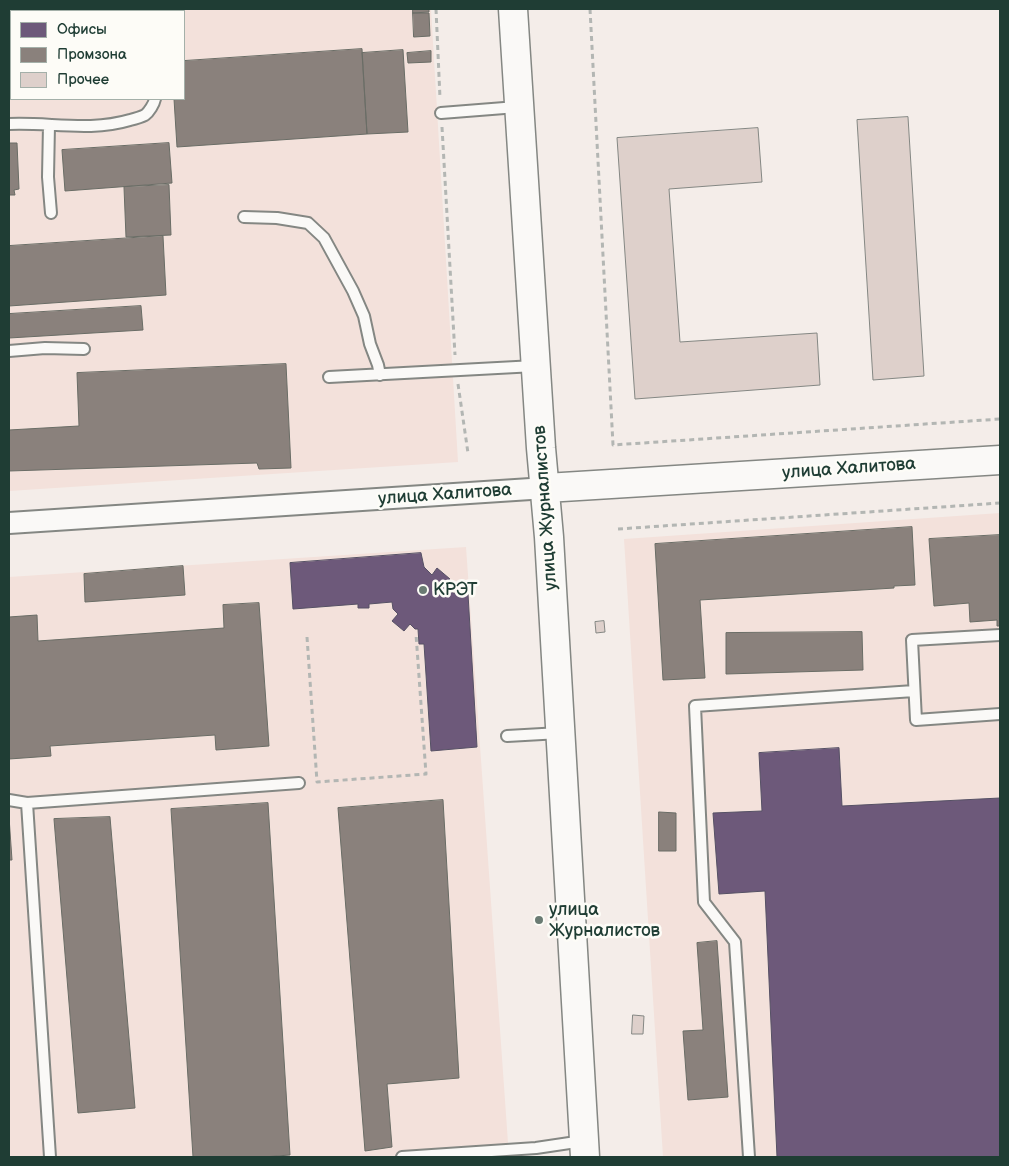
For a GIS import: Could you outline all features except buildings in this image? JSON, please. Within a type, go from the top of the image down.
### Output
[{"type":"street","name":"улица Журналистов","points":[[513,9],[541,448],[546,488],[584,1149]]},
{"type":"street","name":"улица Халитова","points":[[9,523],[1000,460]]},
{"type":"lane","points":[[9,124],[80,127],[110,125],[145,115],[154,104],[155,100]]},
{"type":"lane","points":[[441,113],[520,107]]},
{"type":"lane","points":[[49,126],[48,177],[51,213]]},
{"type":"lane","points":[[244,216],[277,218],[308,223],[324,238],[353,291],[364,316],[370,344],[380,375]]},
{"type":"lane","points":[[9,351],[45,348],[84,349]]},
{"type":"lane","points":[[328,377],[536,366]]},
{"type":"lane","points":[[1000,635],[912,640],[916,720],[1000,714]]},
{"type":"lane","points":[[749,1157],[735,942],[704,902],[695,706],[914,691]]},
{"type":"lane","points":[[506,736],[560,733]]},
{"type":"lane","points":[[9,800],[27,803],[299,783]]},
{"type":"lane","points":[[27,803],[50,1157]]},
{"type":"lane","points":[[402,1157],[536,1148],[584,1149]]},
{"type":"path","points":[[436,9],[456,371],[468,453]]},
{"type":"path","points":[[590,9],[613,445],[1000,419]]},
{"type":"path","points":[[618,529],[1000,503]]},
{"type":"path","points":[[307,636],[316,782],[426,774],[416,634]]},
{"type":"shaded area","points":[[9,9],[431,9],[458,462],[9,491]]},
{"type":"shaded area","points":[[1000,513],[1000,1157],[663,1157],[624,539]]},
{"type":"shaded area","points":[[466,547],[509,1157],[9,1157],[9,577]]},
{"type":"place","name":"КРЭТ","points":[[423,590]]},
{"type":"place","name":"улица Журналистов","points":[[539,920]]}]
